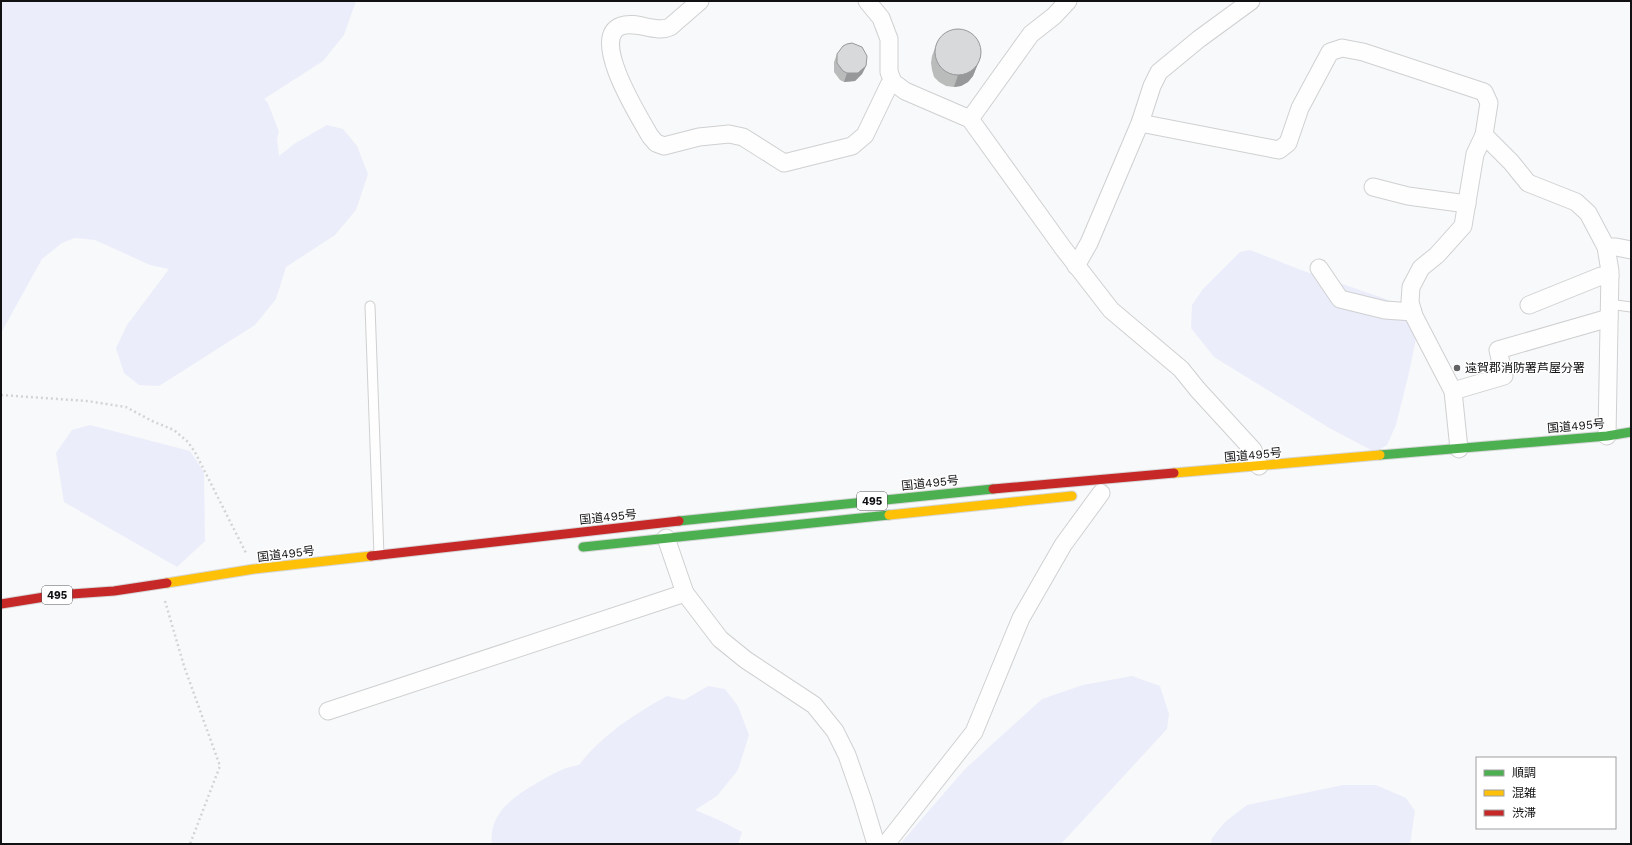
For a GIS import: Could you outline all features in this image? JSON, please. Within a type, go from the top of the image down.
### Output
[{"type":"highway","name":"国道495号","points":[[1,604],[57,596],[114,591],[254,570],[669,522],[1023,486],[1607,436],[1631,432]]},
{"type":"highway","name":"495","points":[[572,549],[1093,494]]},
{"type":"highway","name":"国道495号","points":[[114,591],[163,593]]},
{"type":"street","points":[[700,1],[670,27],[664,30],[627,24],[620,26],[612,34],[610,43],[615,70],[650,136],[656,143],[664,146],[699,137],[729,134],[743,137],[784,163],[845,148],[852,146],[865,135],[889,85],[893,82]]},
{"type":"street","points":[[867,1],[881,18],[889,39],[889,72],[893,82],[905,91],[970,119],[1076,266],[1111,310],[1181,370],[1253,450],[1259,466]]},
{"type":"street","points":[[970,119],[1031,34],[1054,16],[1068,1]]},
{"type":"street","points":[[1076,266],[1089,243],[1140,123],[1152,86],[1159,72],[1199,39],[1251,1]]},
{"type":"street","points":[[1140,123],[1279,150],[1288,143],[1300,108],[1330,52],[1342,48],[1363,52],[1484,92],[1489,103],[1484,136],[1474,154],[1463,226],[1437,255],[1421,268],[1411,287],[1410,302],[1413,312],[1425,339],[1453,391],[1459,449]]},
{"type":"street","points":[[1484,136],[1511,162],[1528,183],[1576,202],[1588,213],[1606,247],[1610,276],[1607,436]]},
{"type":"street","points":[[1373,187],[1408,196],[1467,204]]},
{"type":"street","points":[[1606,247],[1631,250]]},
{"type":"street","points":[[1319,268],[1340,299],[1385,310],[1413,312]]},
{"type":"street","points":[[1529,305],[1601,276],[1610,276]]},
{"type":"street","points":[[1453,391],[1504,376],[1498,350],[1599,320],[1609,311]]},
{"type":"street","points":[[886,844],[974,732],[1021,618],[1093,494]]},
{"type":"street","points":[[666,538],[685,593],[720,639],[746,660],[814,705],[835,731],[847,755],[876,844]]},
{"type":"street","points":[[328,711],[685,593]]},
{"type":"lane","points":[[370,306],[379,555]]},
{"type":"lane","points":[[1609,311],[1631,307]]},
{"type":"path","points":[[1,395],[87,401],[126,407],[152,421],[174,430],[188,442],[196,454],[254,570]]},
{"type":"path","points":[[163,593],[184,666],[220,766],[190,844]]},
{"type":"shaded area","points":[[1,1],[356,1],[344,35],[323,61],[264,99],[268,103],[279,132],[277,138],[279,156],[294,144],[327,125],[343,129],[357,146],[368,174],[356,210],[335,235],[286,267],[276,299],[255,325],[159,386],[139,385],[124,373],[116,348],[127,325],[169,269],[150,265],[95,240],[75,238],[62,243],[42,259],[1,333]]},
{"type":"shaded area","points":[[1250,250],[1301,270],[1386,299],[1409,309],[1416,339],[1396,425],[1387,445],[1375,452],[1331,429],[1214,357],[1191,328],[1192,305],[1203,289],[1240,252]]},
{"type":"shaded area","points":[[90,425],[190,451],[204,472],[205,541],[177,567],[64,502],[56,453],[72,430]]},
{"type":"shaded area","points":[[1132,676],[1160,686],[1169,714],[1167,729],[1061,844],[900,844],[965,769],[1042,699],[1083,685]]},
{"type":"shaded area","points":[[708,686],[725,689],[738,706],[749,735],[738,770],[717,796],[695,810],[742,832],[738,844],[492,844],[492,832],[500,813],[506,805],[524,791],[555,773],[569,767],[579,765],[598,744],[620,726],[667,696],[684,700]]},
{"type":"shaded area","points":[[1343,785],[1376,785],[1406,798],[1415,811],[1410,844],[1211,844],[1212,838],[1225,822],[1247,805]]},
{"type":"building","points":[[958,29],[971,33],[977,39],[981,52],[977,65],[971,71],[958,75],[945,71],[939,65],[935,52],[939,39],[945,33]]},
{"type":"building","points":[[852,43],[862,47],[867,56],[866,66],[858,73],[847,73],[843,71],[837,63],[837,54],[843,46]]},
{"type":"traffic: fast","points":[[1380,455],[1607,436],[1631,432]]},
{"type":"traffic: fast","points":[[679,521],[993,489]]},
{"type":"traffic: fast","points":[[583,547],[889,515]]},
{"type":"traffic: slow","points":[[1174,473],[1380,455]]},
{"type":"traffic: slow","points":[[889,515],[1072,496]]},
{"type":"traffic: slow","points":[[167,583],[254,569],[371,556]]},
{"type":"traffic: jam","points":[[993,489],[1174,473]]},
{"type":"traffic: jam","points":[[371,556],[679,521]]},
{"type":"traffic: jam","points":[[1,604],[57,595],[114,591],[167,583]]},
{"type":"place","name":"遠賀郡消防署芦屋分署","points":[[1457,368]]}]
